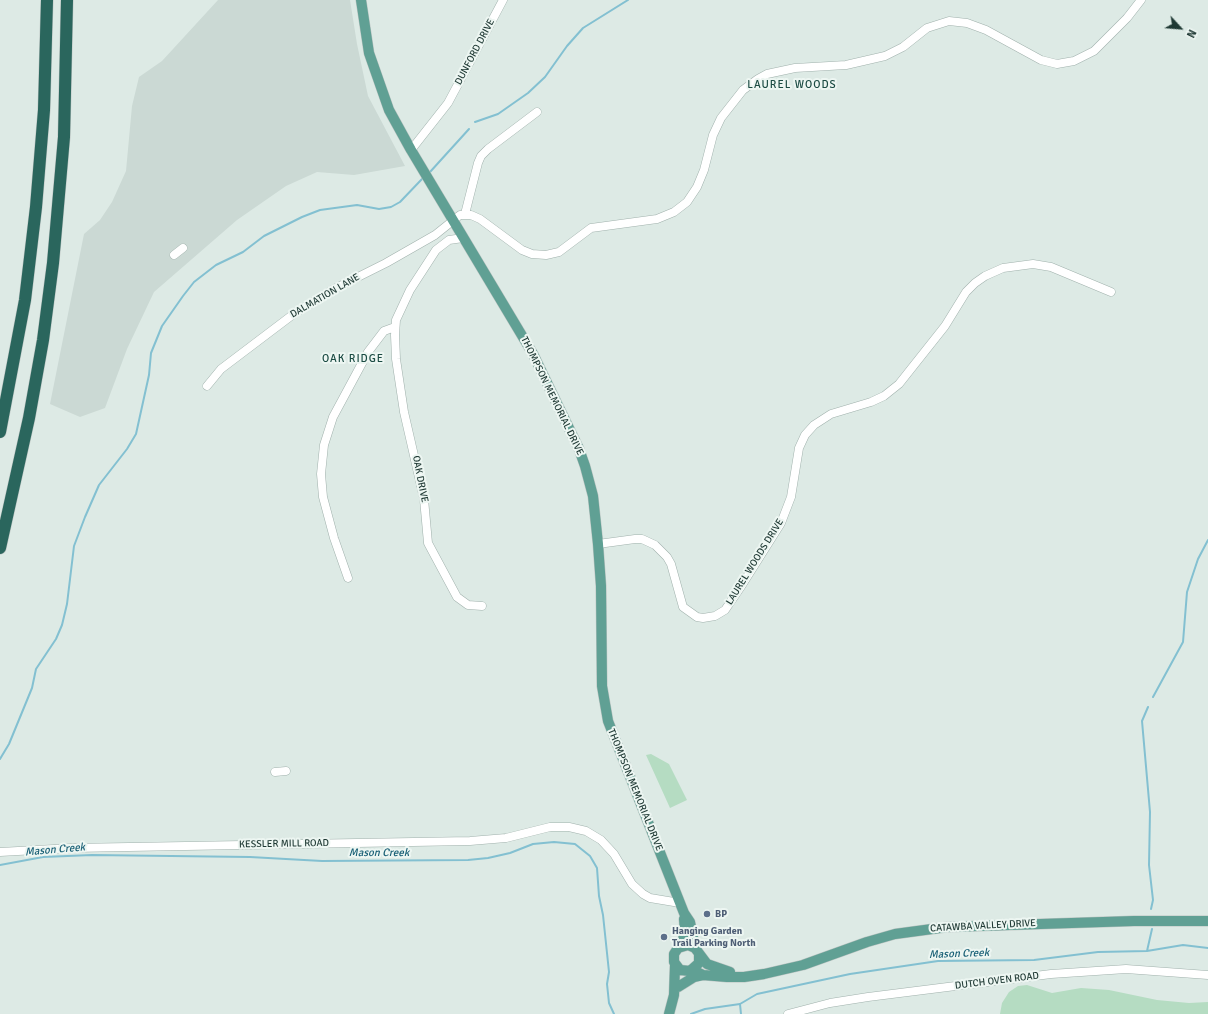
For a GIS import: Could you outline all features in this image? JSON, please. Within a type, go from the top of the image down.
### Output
[{"type":"highway","points":[[0,432],[24,300],[36,207],[44,110],[47,0]]},
{"type":"highway","points":[[0,548],[29,418],[52,270],[64,137],[67,0]]},
{"type":"main road","name":"THOMPSON MEMORIAL DRIVE","points":[[360,0],[367,42],[375,72],[389,110],[452,220],[533,354],[579,449],[590,483],[598,544],[601,586],[602,686],[608,721],[682,908],[690,922],[696,949]]},
{"type":"main road","name":"THOMPSON MEMORIAL DRIVE","points":[[681,946],[685,932],[682,908]]},
{"type":"main road","name":"CATAWBA VALLEY DRIVE","points":[[690,971],[703,974],[744,977],[764,974],[803,965],[867,942],[895,934],[947,927],[1134,921],[1208,921]]},
{"type":"main road","points":[[669,1014],[675,995],[690,971],[698,963],[696,949],[688,945],[681,946],[674,954],[675,995]]},
{"type":"main road","name":"CATAWBA VALLEY DRIVE","points":[[696,949],[700,947],[708,957],[724,964],[735,972],[764,974]]},
{"type":"main road","points":[[675,965],[680,970],[690,971]]},
{"type":"main road","points":[[675,995],[694,977],[703,974]]},
{"type":"street","name":"DUNFORD DRIVE","points":[[411,150],[448,103],[503,0]]},
{"type":"street","points":[[452,220],[466,214],[480,219],[522,250],[540,255],[553,254],[568,246],[591,228],[657,219],[682,206],[691,197],[701,178],[713,135],[721,118],[743,90],[767,74],[795,68],[846,65],[885,56],[903,47],[927,28],[949,21],[967,23],[986,30],[1041,60],[1057,64],[1074,61],[1094,51],[1127,18],[1141,0]]},
{"type":"street","points":[[466,214],[481,156],[488,148],[537,112]]},
{"type":"street","name":"DALMATION LANE","points":[[207,386],[221,369],[295,313],[334,289],[386,263],[436,235],[452,220]]},
{"type":"street","name":"OAK DRIVE","points":[[463,238],[449,240],[431,256],[398,313],[395,327],[399,382],[422,484],[428,543],[457,596],[468,605],[482,606]]},
{"type":"street","points":[[174,255],[183,248]]},
{"type":"street","name":"LAUREL WOODS DRIVE","points":[[598,544],[642,539],[655,545],[667,557],[671,564],[683,606],[697,617],[703,618],[715,616],[725,610],[781,523],[791,498],[799,448],[806,435],[814,425],[831,414],[871,402],[884,396],[899,384],[945,326],[966,292],[975,283],[985,276],[1003,268],[1033,264],[1051,267],[1111,292]]},
{"type":"street","points":[[348,578],[323,497],[321,461],[327,431],[343,397],[368,352],[384,331],[395,327]]},
{"type":"street","points":[[275,772],[286,771]]},
{"type":"street","name":"KESSLER MILL ROAD","points":[[0,852],[72,848],[470,841],[506,838],[550,828],[569,827],[586,831],[601,840],[614,854],[632,884],[643,894],[650,898],[682,908]]},
{"type":"street","name":"DUTCH OVEN ROAD","points":[[788,1014],[830,1003],[1050,974],[1126,969],[1208,975]]},
{"type":"shaded area","points":[[218,0],[350,0],[357,44],[368,96],[405,166],[354,175],[317,172],[286,186],[237,220],[154,292],[127,349],[105,408],[80,417],[50,404],[84,234],[100,220],[112,202],[126,171],[132,106],[139,77],[162,61]]},
{"type":"green space","points":[[651,754],[669,764],[687,800],[670,808],[646,755]]},
{"type":"green space","points":[[1027,985],[1052,993],[1081,988],[1109,990],[1157,1000],[1189,1003],[1208,1002],[1208,1014],[1000,1014],[1002,1003],[1009,992],[1018,986]]},
{"type":"waterway","points":[[475,122],[498,114],[528,93],[545,77],[567,46],[583,28],[628,0]]},
{"type":"waterway","points":[[430,172],[469,129]]},
{"type":"waterway","points":[[0,759],[9,744],[32,688],[36,669],[56,639],[62,625],[67,604],[74,546],[85,517],[99,485],[127,449],[136,434],[149,375],[151,353],[162,326],[183,296],[194,282],[216,265],[243,252],[264,236],[302,217],[320,210],[357,205],[379,209],[391,207],[400,202],[422,179]]},
{"type":"waterway","points":[[1153,697],[1183,642],[1187,592],[1198,559],[1208,540]]},
{"type":"waterway","points":[[1148,707],[1142,721],[1150,812],[1149,865],[1153,900],[1151,909]]},
{"type":"waterway","name":"Mason Creek","points":[[0,865],[43,857],[92,855],[250,857],[322,861],[468,860],[488,858],[510,853],[533,844],[554,842],[575,844],[590,856],[597,868],[599,896],[603,915],[609,972],[607,984],[609,1003],[614,1014]]},
{"type":"waterway","points":[[1147,951],[1152,929]]},
{"type":"waterway","name":"Mason Creek","points":[[691,1014],[705,1009],[740,1004],[757,994],[850,974],[938,961],[1034,960],[1098,952],[1147,951],[1183,945],[1208,948]]},
{"type":"waterway","points":[[740,1004],[741,1014]]},
{"type":"place","name":"BP","points":[[707,914]]},
{"type":"place","name":"Hanging Garden Trail Parking North","points":[[664,937]]},
{"type":"district","name":"LAUREL WOODS","points":[[792,85]]},
{"type":"district","name":"OAK RIDGE","points":[[353,359]]}]
